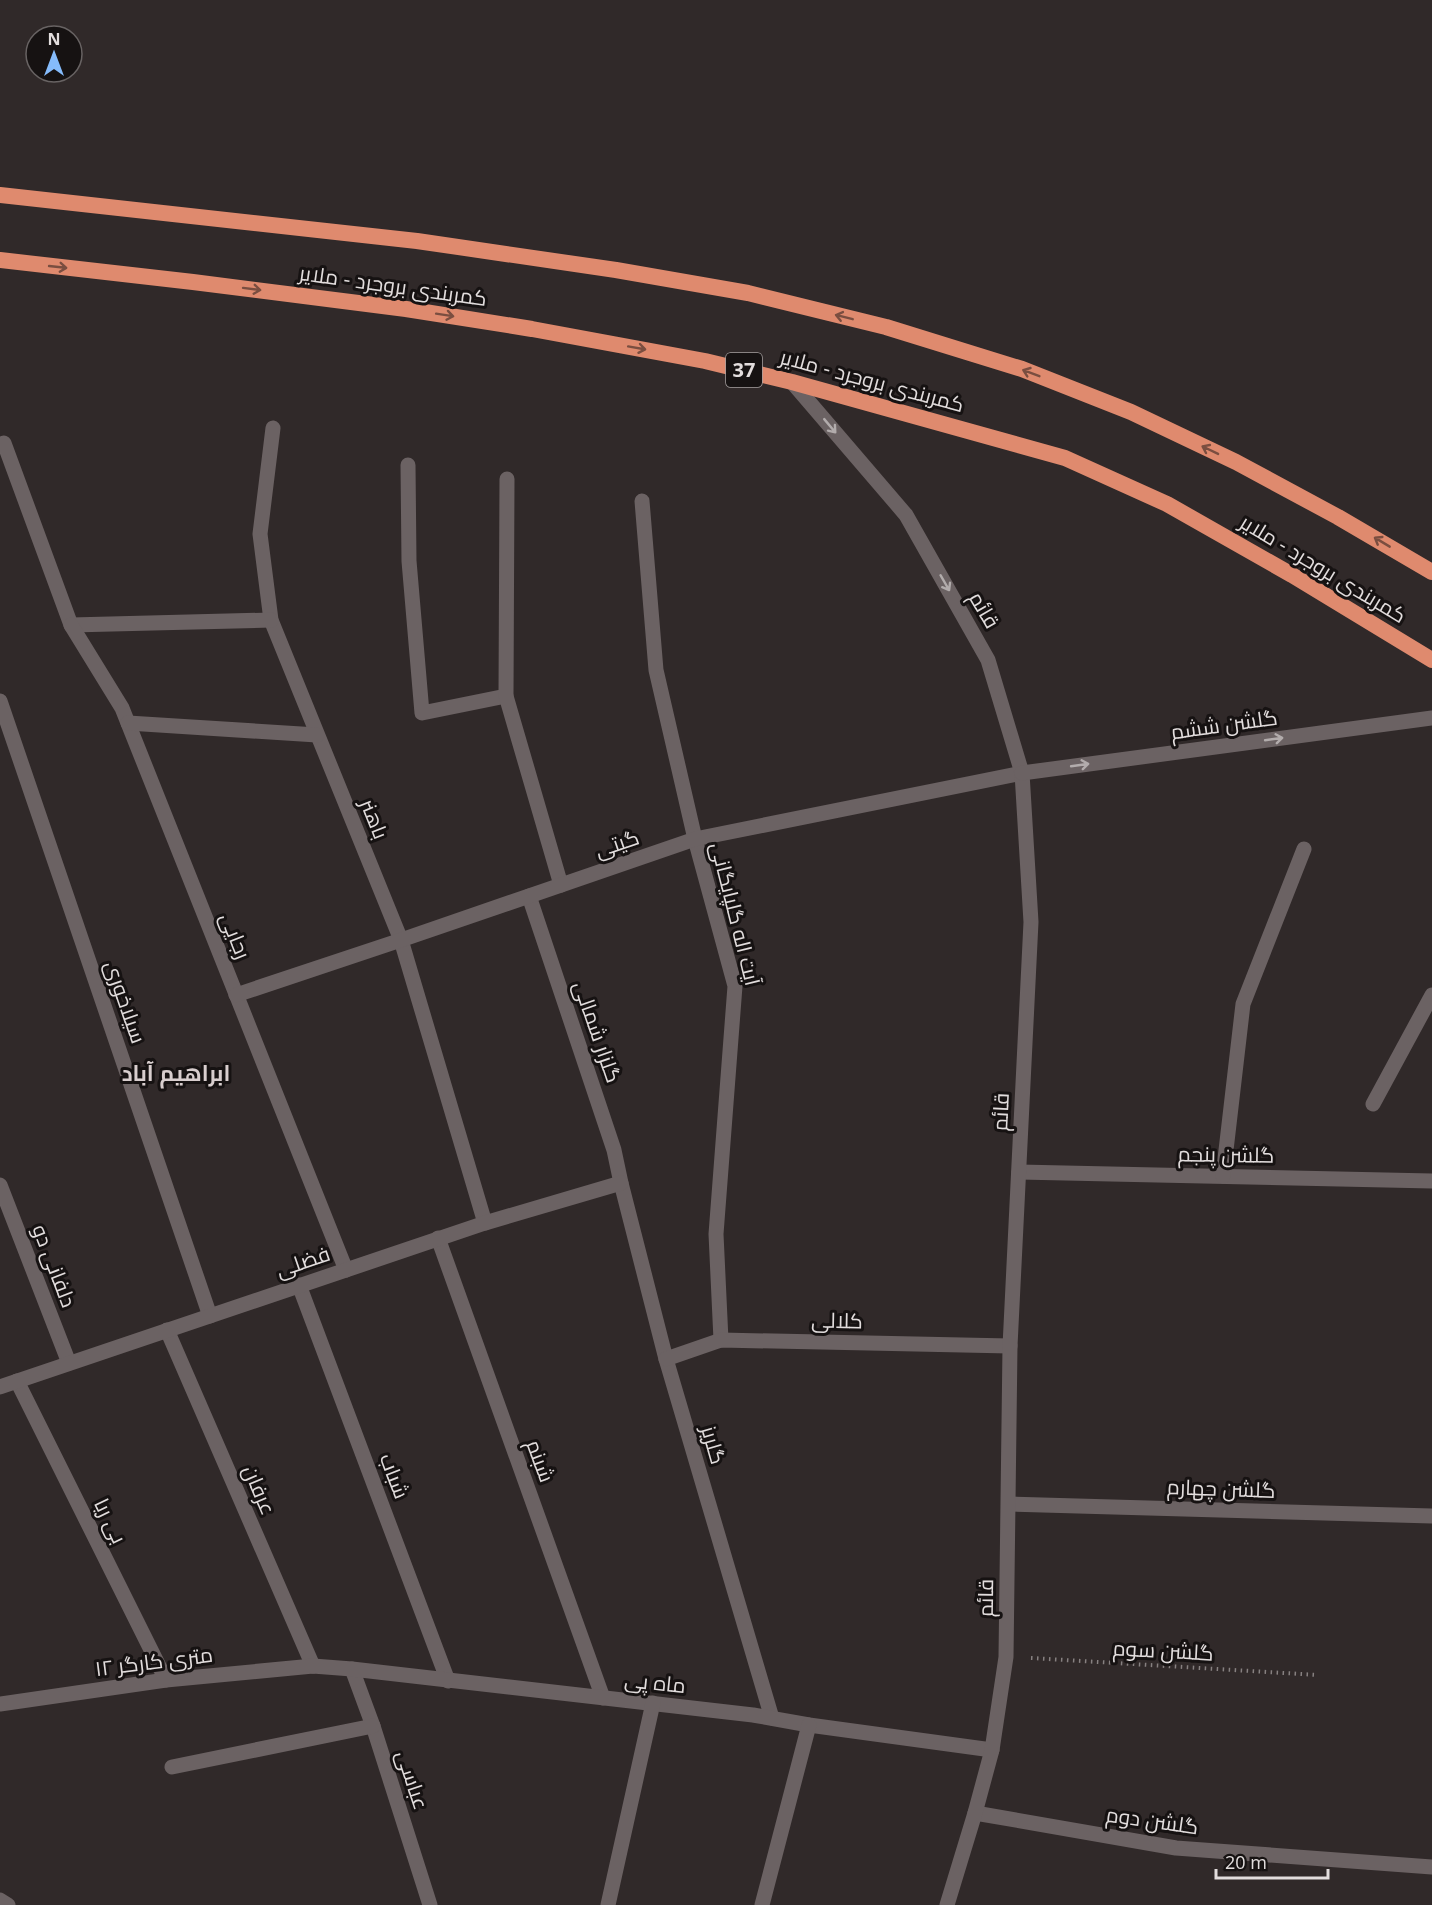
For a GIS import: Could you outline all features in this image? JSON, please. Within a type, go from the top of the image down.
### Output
[{"type":"highway","points":[[0,195],[417,241],[546,260],[748,294],[886,327],[1022,369],[1131,412],[1246,468],[1338,517],[1432,572]]},
{"type":"highway","name":"کمربندی بروجرد - ملایر","points":[[0,260],[406,309],[498,323],[705,361],[792,382],[1065,458],[1167,504],[1292,575],[1432,660]]},
{"type":"street","name":"قائم","points":[[792,382],[906,515],[988,660],[1022,773],[1031,922],[1010,1346],[1006,1657],[992,1750],[947,1905]]},
{"type":"street","name":"باهنر","points":[[273,428],[260,534],[271,620],[401,940],[485,1223]]},
{"type":"street","name":"رجایی","points":[[0,445],[4,443],[71,625],[122,708],[346,1270]]},
{"type":"street","points":[[408,465],[409,561],[422,713],[506,696]]},
{"type":"street","points":[[507,479],[506,696],[561,885]]},
{"type":"street","name":"آیت اله گلپایگانی","points":[[642,501],[656,670],[695,839],[735,986],[716,1234],[721,1340]]},
{"type":"street","points":[[71,625],[271,620]]},
{"type":"street","name":"سیلاخوری","points":[[1,707],[210,1316]]},
{"type":"street","name":"گلشن ششم","points":[[1022,773],[1432,718]]},
{"type":"street","points":[[128,723],[317,735]]},
{"type":"street","name":"گیتی","points":[[236,995],[695,839],[1022,773]]},
{"type":"street","points":[[1223,1176],[1243,1004],[1304,849]]},
{"type":"street","name":"گلزار شمالی","points":[[529,896],[614,1150],[621,1183]]},
{"type":"street","points":[[1373,1104],[1432,995]]},
{"type":"street","name":"گلشن پنجم","points":[[1019,1172],[1432,1181]]},
{"type":"street","name":"فضلی","points":[[0,1387],[438,1238],[621,1183]]},
{"type":"street","name":"گلریز","points":[[621,1183],[666,1359],[772,1718]]},
{"type":"street","name":"دلفانی دو","points":[[0,1185],[69,1363]]},
{"type":"street","name":"شبنم","points":[[438,1238],[603,1698]]},
{"type":"street","name":"شباب","points":[[299,1286],[448,1681]]},
{"type":"street","name":"عرفان","points":[[167,1330],[313,1666]]},
{"type":"street","name":"کلالی","points":[[666,1359],[721,1340],[1010,1346]]},
{"type":"street","name":"بی ریا","points":[[17,1381],[166,1680]]},
{"type":"street","name":"گلشن چهارم","points":[[1009,1504],[1432,1516]]},
{"type":"street","name":"ماه پی","points":[[313,1666],[652,1703],[992,1750]]},
{"type":"street","name":"۱۲ متری کارگر","points":[[0,1704],[166,1680],[313,1666]]},
{"type":"street","name":"عباسی","points":[[352,1669],[373,1726],[430,1905]]},
{"type":"street","points":[[608,1905],[652,1703]]},
{"type":"street","points":[[762,1905],[810,1725]]},
{"type":"street","points":[[172,1767],[373,1726]]},
{"type":"street","name":"گلشن دوم","points":[[975,1813],[1176,1848],[1432,1867]]},
{"type":"street","points":[[0,1900],[8,1905]]},
{"type":"path","name":"گلشن سوم","points":[[1006,1657],[1318,1675]]},
{"type":"district","name":"ابراهیم آباد","points":[[176,1073]]}]
